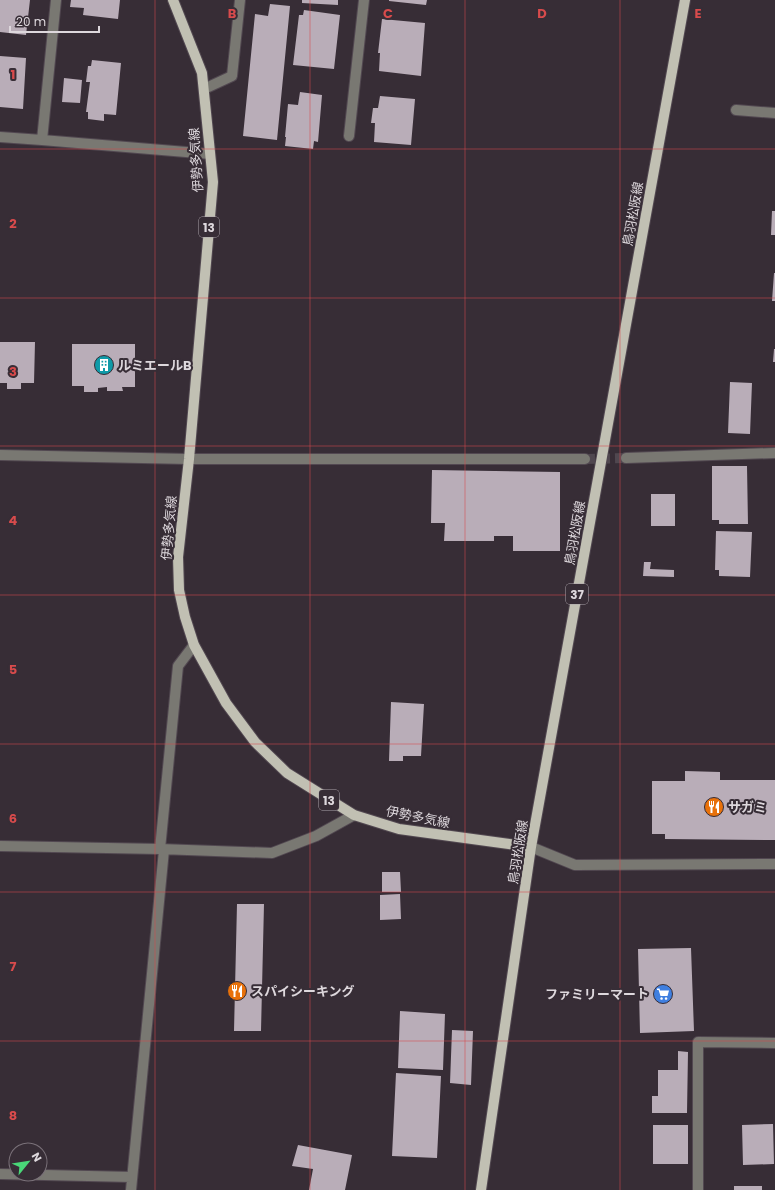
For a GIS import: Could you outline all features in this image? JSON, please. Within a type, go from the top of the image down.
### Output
[{"type":"main road","name":"伊勢多気線","points":[[173,0],[202,73],[213,182],[190,459],[178,557],[179,590],[185,617],[194,645],[226,703],[256,742],[287,773],[354,815],[399,829],[531,847]]},
{"type":"main road","name":"鳥羽松阪線","points":[[481,1190],[531,847],[684,0]]},
{"type":"street","points":[[42,140],[56,0]]},
{"type":"street","points":[[204,89],[232,76],[240,0]]},
{"type":"street","points":[[349,136],[364,0]]},
{"type":"street","points":[[736,110],[775,113]]},
{"type":"street","points":[[0,137],[210,154]]},
{"type":"street","points":[[626,458],[775,453]]},
{"type":"street","points":[[0,455],[190,459],[585,459]]},
{"type":"street","points":[[131,1190],[178,666],[194,645]]},
{"type":"street","points":[[0,846],[272,853],[316,836],[354,815]]},
{"type":"street","points":[[531,847],[575,865],[775,864]]},
{"type":"street","points":[[698,1190],[698,1042],[775,1043]]},
{"type":"street","points":[[0,1174],[132,1178]]},
{"type":"building","points":[[0,0],[30,0],[26,35],[0,32]]},
{"type":"building","points":[[71,0],[120,0],[118,19],[83,15],[84,8],[70,7]]},
{"type":"building","points":[[302,0],[338,0],[338,5],[302,3]]},
{"type":"building","points":[[389,0],[427,0],[426,5]]},
{"type":"building","points":[[270,4],[290,6],[277,140],[243,136],[255,14],[268,16]]},
{"type":"building","points":[[304,10],[340,15],[334,69],[293,65],[299,15],[303,15]]},
{"type":"building","points":[[382,19],[425,23],[421,76],[379,71],[380,53],[378,53]]},
{"type":"building","points":[[0,56],[26,58],[23,109],[0,107]]},
{"type":"building","points":[[92,60],[121,63],[116,115],[104,114],[104,121],[88,119],[88,112],[86,112],[90,82],[86,82],[88,66],[91,66]]},
{"type":"building","points":[[64,78],[82,80],[80,103],[62,102]]},
{"type":"building","points":[[300,92],[322,95],[318,142],[314,141],[313,149],[285,146],[288,104],[298,105]]},
{"type":"building","points":[[380,96],[415,99],[411,145],[374,142],[375,123],[371,123],[373,108],[378,108]]},
{"type":"building","points":[[772,211],[775,211],[775,235],[771,235]]},
{"type":"building","points":[[774,273],[775,301],[772,301]]},
{"type":"building","points":[[0,342],[35,342],[34,383],[21,383],[21,389],[7,389],[7,383],[0,383]]},
{"type":"building","name":"ルミエールB","points":[[72,344],[135,344],[135,387],[122,387],[123,391],[107,391],[107,387],[98,388],[98,392],[84,392],[84,386],[72,386]]},
{"type":"building","points":[[774,349],[775,362],[773,362]]},
{"type":"building","points":[[730,382],[752,383],[750,434],[728,433]]},
{"type":"building","points":[[712,466],[747,466],[748,524],[719,524],[719,520],[712,520]]},
{"type":"building","points":[[432,470],[560,472],[560,551],[513,551],[513,536],[494,536],[494,541],[444,541],[445,523],[431,523]]},
{"type":"building","points":[[651,494],[675,494],[675,526],[651,526]]},
{"type":"building","points":[[716,531],[752,532],[750,577],[719,576],[719,570],[715,570]]},
{"type":"building","points":[[644,562],[651,562],[650,569],[674,570],[674,577],[643,576]]},
{"type":"building","points":[[391,702],[424,704],[421,756],[403,756],[403,761],[389,761]]},
{"type":"building","name":"サガミ","points":[[685,771],[720,772],[720,780],[775,780],[775,840],[665,839],[665,834],[652,834],[652,781],[685,781]]},
{"type":"building","points":[[382,872],[400,872],[401,892],[382,892]]},
{"type":"building","points":[[400,894],[401,919],[380,920],[380,895]]},
{"type":"building","points":[[237,904],[264,904],[261,1031],[234,1031]]},
{"type":"building","points":[[691,948],[694,1031],[640,1033],[638,949]]},
{"type":"building","points":[[400,1011],[445,1014],[443,1070],[398,1068]]},
{"type":"building","points":[[452,1030],[473,1031],[471,1085],[450,1083]]},
{"type":"building","points":[[678,1051],[688,1052],[687,1113],[652,1113],[652,1096],[658,1096],[658,1070],[678,1070]]},
{"type":"building","points":[[396,1073],[441,1076],[437,1158],[392,1156]]},
{"type":"building","points":[[773,1124],[774,1164],[743,1165],[742,1125]]},
{"type":"building","points":[[653,1125],[688,1125],[688,1164],[653,1164]]},
{"type":"building","points":[[298,1145],[352,1155],[345,1190],[309,1190],[313,1169],[292,1166]]},
{"type":"building","points":[[734,1186],[762,1186],[762,1190],[734,1190]]},
{"type":"tunnel","points":[[585,459],[626,458]]},
{"type":"place","name":"ルミエールB","points":[[104,365]]},
{"type":"place","name":"サガミ","points":[[714,807]]},
{"type":"place","name":"スパイシーキング","points":[[237,991]]},
{"type":"place","name":"ファミリーマート","points":[[663,994]]}]
